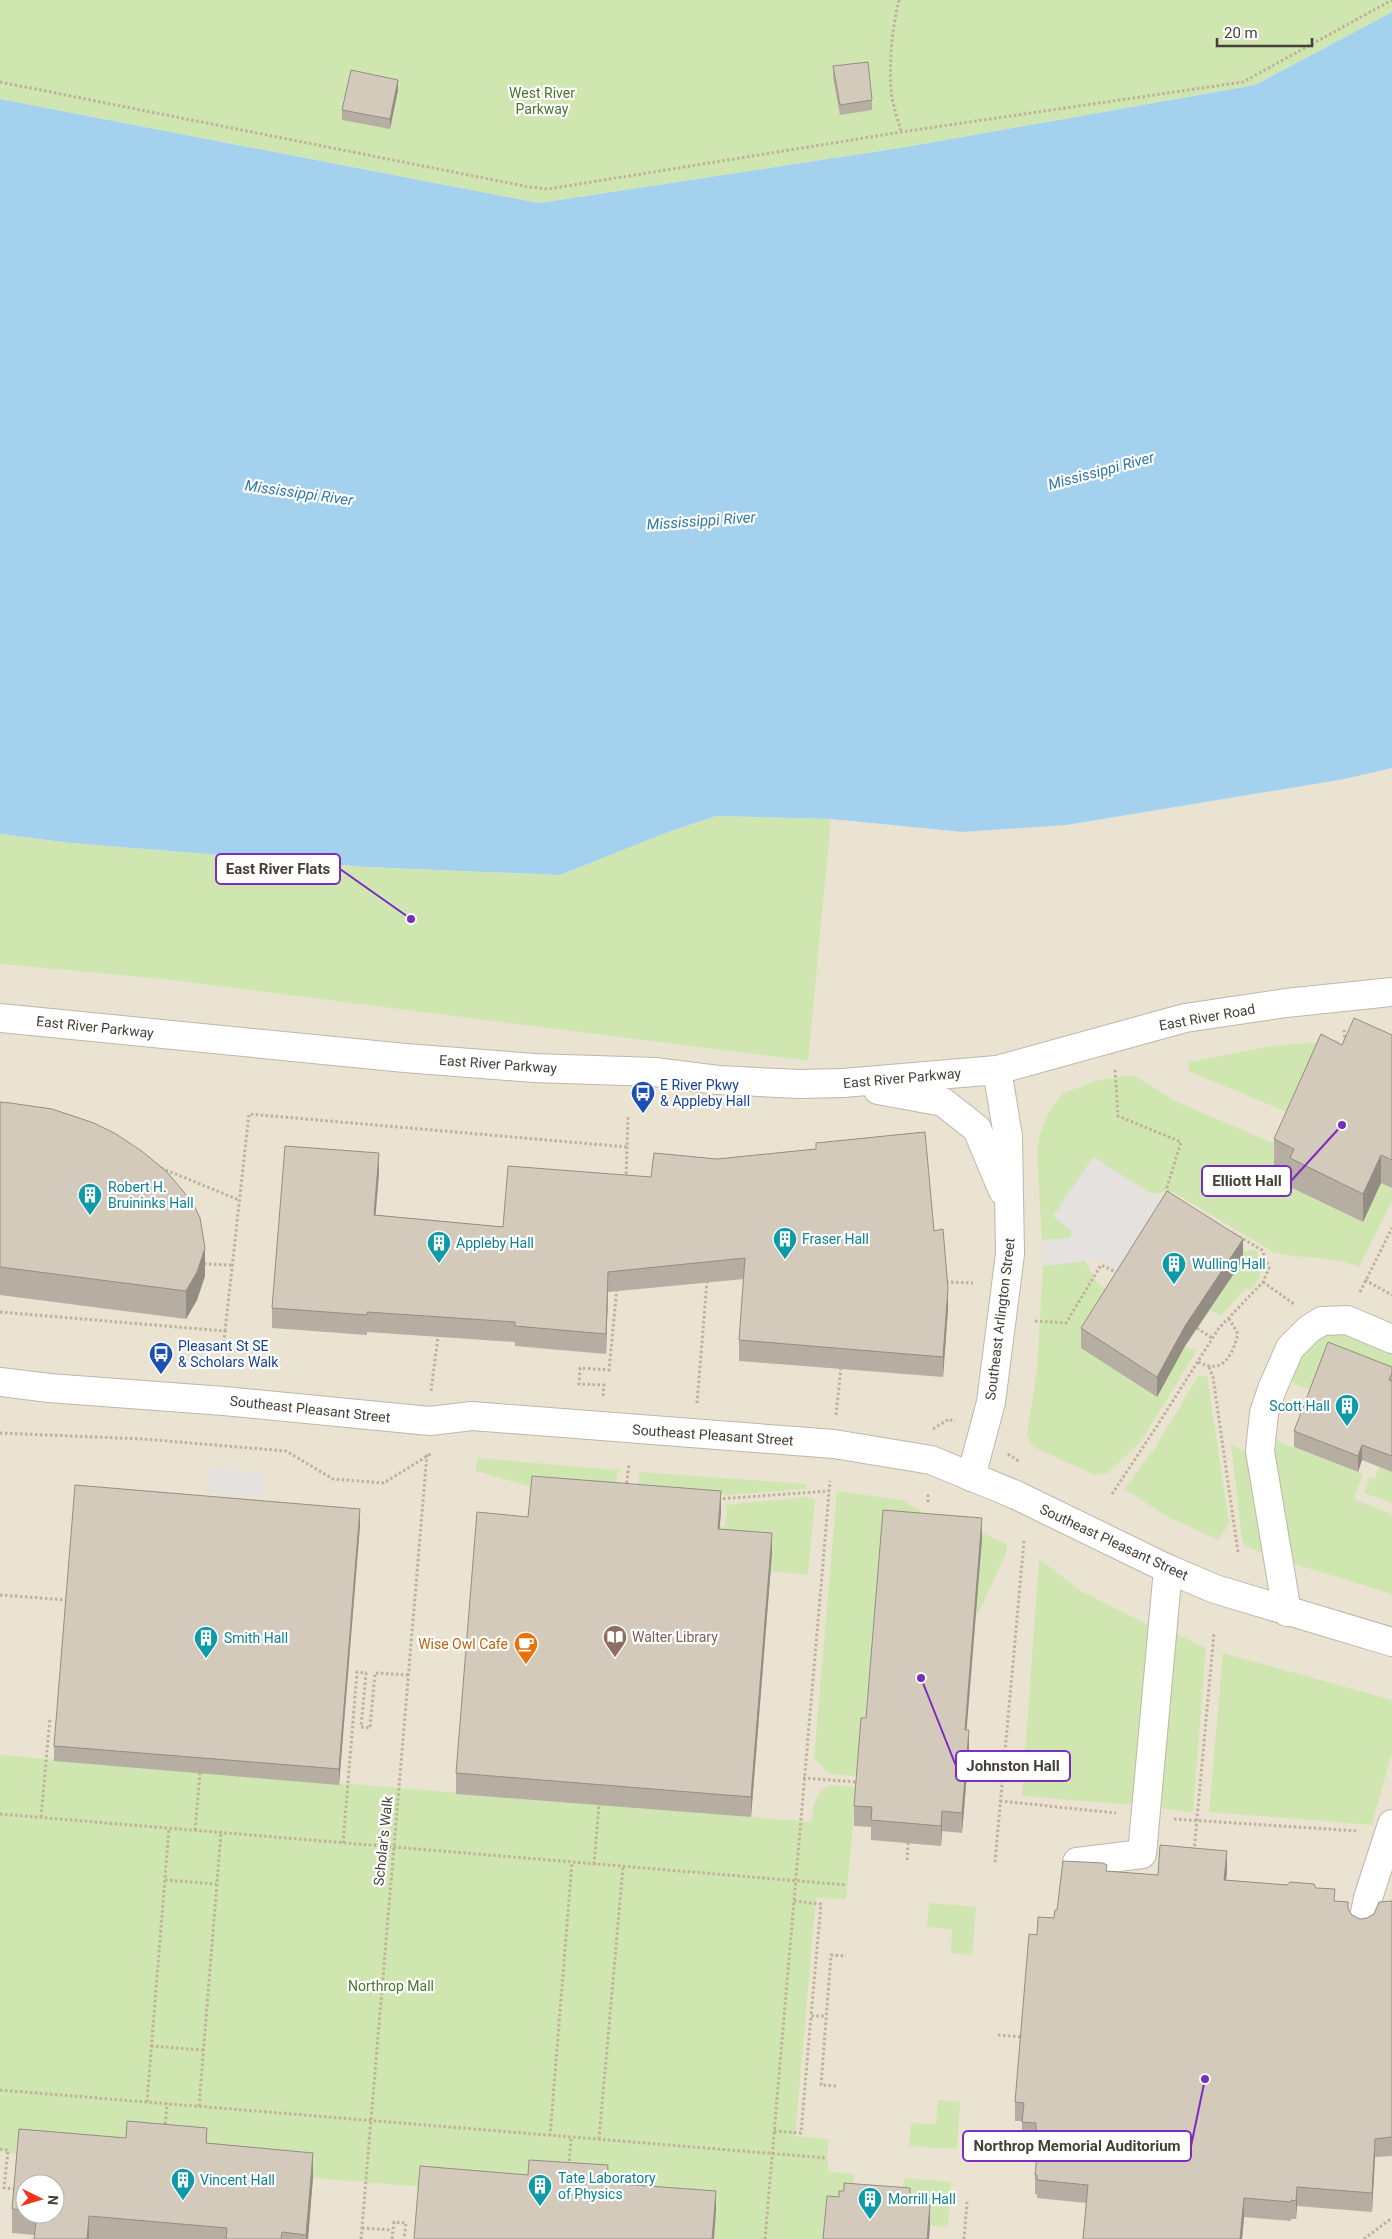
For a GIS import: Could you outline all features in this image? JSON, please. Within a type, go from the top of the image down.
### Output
[{"type":"street","name":"East River Road","points":[[997,1070],[1185,1018],[1286,1003],[1392,992]]},
{"type":"street","name":"East River Parkway","points":[[0,1018],[406,1058],[524,1067],[655,1072],[718,1080],[843,1084],[997,1070]]},
{"type":"street","name":"Southeast Arlington Street","points":[[971,1476],[991,1402],[1010,1254],[1011,1212],[1008,1136],[997,1070]]},
{"type":"street","points":[[843,1084],[943,1102],[977,1128],[1011,1212]]},
{"type":"street","points":[[1287,1612],[1260,1451],[1264,1413],[1272,1389],[1290,1348],[1309,1329],[1322,1321],[1347,1320],[1392,1339]]},
{"type":"street","name":"Southeast Pleasant Street","points":[[0,1382],[49,1388],[224,1401],[430,1421],[472,1416],[834,1444],[931,1460],[1016,1495],[1168,1569],[1215,1589],[1392,1642]]},
{"type":"street","points":[[1077,1862],[1142,1854],[1168,1569]]},
{"type":"street","points":[[1358,1913],[1390,1828]]},
{"type":"path","points":[[899,0],[894,18],[891,76],[892,92],[901,132]]},
{"type":"path","points":[[0,82],[529,187],[548,188],[901,132],[1243,82],[1392,0]]},
{"type":"path","points":[[1344,1030],[1345,1046]]},
{"type":"path","points":[[1115,1070],[1118,1116],[1181,1142],[1167,1187],[1168,1200]]},
{"type":"path","points":[[221,1370],[249,1114],[627,1147]]},
{"type":"path","points":[[626,1183],[628,1117]]},
{"type":"path","points":[[160,1168],[239,1200]]},
{"type":"path","points":[[1392,1228],[1365,1280],[1392,1295]]},
{"type":"path","points":[[1112,1494],[1212,1338],[1228,1316],[1263,1282],[1269,1268],[1262,1250],[1226,1229]]},
{"type":"path","points":[[204,1264],[232,1265]]},
{"type":"path","points":[[1035,1321],[1066,1322],[1101,1265],[1121,1275]]},
{"type":"path","points":[[697,1406],[707,1281]]},
{"type":"path","points":[[936,1282],[973,1283]]},
{"type":"path","points":[[603,1398],[604,1385],[579,1384],[580,1368],[610,1370],[617,1283]]},
{"type":"path","points":[[0,1312],[224,1331]]},
{"type":"path","points":[[1198,1362],[1209,1367],[1221,1365],[1233,1351],[1238,1334],[1228,1316]]},
{"type":"path","points":[[1197,1328],[1212,1338]]},
{"type":"path","points":[[433,1376],[438,1337]]},
{"type":"path","points":[[1209,1367],[1213,1377],[1238,1552]]},
{"type":"path","points":[[836,1420],[842,1368]]},
{"type":"path","points":[[0,1433],[143,1439],[286,1451],[333,1479],[384,1483],[427,1455]]},
{"type":"path","name":"Scholar's Walk","points":[[361,2239],[428,1446]]},
{"type":"path","points":[[626,1491],[629,1464]]},
{"type":"path","points":[[765,2239],[803,1778],[830,1481]]},
{"type":"path","points":[[714,1499],[829,1492]]},
{"type":"path","points":[[995,1862],[1024,1541]]},
{"type":"path","points":[[0,1595],[67,1600]]},
{"type":"path","points":[[1194,1858],[1214,1633]]},
{"type":"path","points":[[343,1843],[357,1672],[366,1673],[361,1727],[370,1728],[375,1673],[409,1675]]},
{"type":"path","points":[[41,1817],[50,1718]]},
{"type":"path","points":[[195,1830],[200,1773]]},
{"type":"path","points":[[803,1778],[857,1782]]},
{"type":"path","points":[[1000,1801],[1197,1821],[1390,1828]]},
{"type":"path","points":[[594,1864],[599,1805]]},
{"type":"path","points":[[0,1814],[847,1885]]},
{"type":"path","points":[[146,2102],[169,1828]]},
{"type":"path","points":[[199,2106],[221,1832]]},
{"type":"path","points":[[907,1860],[908,1843]]},
{"type":"path","points":[[550,2136],[572,1862]]},
{"type":"path","points":[[599,2139],[624,1867]]},
{"type":"path","points":[[165,1880],[216,1884]]},
{"type":"path","points":[[774,2132],[801,2133],[822,1904],[794,1901]]},
{"type":"path","points":[[836,2086],[822,2085],[826,2016],[831,1955],[846,1956]]},
{"type":"path","points":[[811,2016],[826,2016]]},
{"type":"path","points":[[998,2035],[1022,2037]]},
{"type":"path","points":[[152,2046],[203,2050]]},
{"type":"path","points":[[0,2090],[827,2158]]},
{"type":"path","points":[[165,2131],[168,2104]]},
{"type":"path","points":[[569,2174],[571,2137]]},
{"type":"path","points":[[0,2149],[8,2150],[4,2188],[15,2188]]},
{"type":"path","points":[[964,2239],[967,2202]]},
{"type":"path","points":[[1364,2239],[1392,2218]]},
{"type":"path","points":[[392,2239],[394,2222],[406,2223],[404,2239]]},
{"type":"path","points":[[362,2228],[392,2230]]},
{"type":"shaded area","points":[[1392,768],[1392,2239],[0,2239],[0,964],[162,979],[807,1061],[831,819],[962,832],[1067,825],[1345,779]]},
{"type":"shaded area","points":[[1093,1157],[1163,1202],[1120,1272],[1095,1258],[1043,1266],[1042,1240],[1071,1238],[1071,1231],[1053,1216]]},
{"type":"shaded area","points":[[210,1468],[265,1472],[263,1497],[208,1492]]},
{"type":"green space","name":"West River Parkway","points":[[0,0],[1392,0],[1392,12],[1255,85],[900,148],[539,203],[0,99]]},
{"type":"green space","points":[[716,816],[831,819],[808,1061],[162,979],[0,964],[0,834],[71,843],[367,867],[560,875],[671,831]]},
{"type":"green space","points":[[1338,1040],[1337,1055],[1297,1116],[1188,1071],[1189,1062],[1272,1046]]},
{"type":"green space","points":[[1133,1075],[1175,1101],[1282,1147],[1294,1177],[1290,1187],[1363,1222],[1381,1183],[1392,1188],[1392,1201],[1359,1267],[1327,1259],[1273,1252],[1173,1192],[1150,1193],[1093,1157],[1071,1231],[1071,1238],[1042,1240],[1037,1151],[1040,1133],[1048,1113],[1063,1093],[1096,1081]]},
{"type":"green space","points":[[1171,1205],[1245,1251],[1255,1250],[1259,1256],[1262,1271],[1255,1285],[1251,1290],[1246,1288],[1220,1316],[1210,1310],[1243,1259]]},
{"type":"green space","points":[[1085,1261],[1098,1284],[1114,1294],[1156,1397],[1185,1346],[1196,1352],[1141,1441],[1108,1473],[1094,1475],[1036,1448],[1030,1444],[1027,1434],[1037,1370],[1043,1266]]},
{"type":"green space","points":[[1343,1332],[1392,1351],[1392,1383],[1315,1392],[1294,1384],[1292,1380],[1295,1367],[1302,1354],[1312,1342],[1322,1334]]},
{"type":"green space","points":[[1198,1376],[1207,1376],[1229,1523],[1219,1540],[1170,1518],[1124,1489],[1155,1448]]},
{"type":"green space","points":[[1277,1441],[1363,1474],[1354,1499],[1392,1514],[1392,1594],[1291,1563],[1275,1458]]},
{"type":"green space","points":[[1231,1444],[1248,1453],[1263,1553],[1245,1546],[1242,1540]]},
{"type":"green space","points":[[477,1458],[618,1470],[615,1493],[535,1488],[476,1471]]},
{"type":"green space","points":[[1379,1467],[1392,1472],[1392,1503],[1364,1493],[1370,1477],[1375,1479]]},
{"type":"green space","points":[[640,1472],[806,1484],[806,1489],[728,1495],[638,1484]]},
{"type":"green space","points":[[837,1491],[901,1500],[921,1511],[919,1533],[858,1776],[829,1774],[814,1758]]},
{"type":"green space","points":[[804,1497],[815,1499],[808,1575],[770,1571],[718,1549],[720,1526],[725,1527],[727,1505]]},
{"type":"green space","points":[[946,1517],[1007,1544],[1006,1553],[976,1618],[982,1539]]},
{"type":"green space","points":[[1039,1559],[1081,1591],[1152,1627],[1136,1805],[1022,1796]]},
{"type":"green space","points":[[1171,1632],[1206,1648],[1193,1812],[1156,1808]]},
{"type":"green space","points":[[1223,1653],[1392,1700],[1392,1752],[1372,1825],[1209,1812]]},
{"type":"green space","name":"Northrop Mall","points":[[0,1755],[811,1822],[816,1801],[820,1793],[829,1785],[857,1787],[846,1899],[816,1898],[795,2136],[829,2139],[827,2158],[829,2172],[854,2174],[853,2190],[825,2239],[714,2239],[716,2211],[0,2152]]},
{"type":"green space","points":[[929,1903],[976,1907],[972,1955],[951,1953],[952,1929],[927,1927]]},
{"type":"green space","points":[[938,2100],[960,2102],[957,2149],[909,2146],[911,2123],[936,2124]]},
{"type":"green space","points":[[904,2178],[951,2182],[948,2227],[913,2224],[902,2195]]},
{"type":"water","name":"Mississippi River","points":[[1392,12],[1392,768],[1345,779],[1067,825],[962,832],[831,819],[716,816],[671,831],[560,875],[367,867],[71,843],[0,834],[0,99],[539,203],[900,148],[1255,85]]},
{"type":"building","points":[[868,62],[872,100],[840,105],[833,66]]},
{"type":"building","points":[[351,70],[398,80],[390,119],[342,110]]},
{"type":"building","points":[[1354,1018],[1392,1035],[1392,1160],[1381,1155],[1363,1194],[1290,1158],[1294,1149],[1274,1139],[1321,1034],[1342,1045]]},
{"type":"building","name":"Robert H. Bruininks Hall","points":[[0,1102],[52,1109],[94,1123],[116,1134],[143,1152],[167,1172],[193,1203],[200,1218],[205,1248],[197,1272],[186,1291],[0,1267]]},
{"type":"building","points":[[925,1132],[934,1231],[943,1229],[948,1288],[943,1357],[739,1340],[745,1258],[608,1272],[606,1334],[515,1326],[515,1322],[367,1312],[367,1315],[272,1308],[285,1146],[379,1153],[374,1215],[503,1227],[508,1166],[651,1177],[654,1153],[717,1159],[816,1149],[816,1143]]},
{"type":"building","name":"Wulling Hall","points":[[1167,1191],[1243,1239],[1185,1326],[1157,1377],[1081,1328]]},
{"type":"building","name":"Scott Hall","points":[[1328,1342],[1392,1367],[1389,1380],[1392,1381],[1392,1456],[1362,1445],[1358,1456],[1294,1431]]},
{"type":"building","name":"Walter Library","points":[[532,1476],[721,1491],[718,1529],[772,1533],[751,1797],[456,1773],[477,1512],[528,1517]]},
{"type":"building","name":"Smith Hall","points":[[75,1485],[360,1509],[339,1769],[54,1746]]},
{"type":"building","points":[[883,1510],[982,1518],[965,1730],[969,1730],[962,1813],[942,1811],[941,1826],[871,1820],[872,1807],[854,1806],[861,1718],[866,1718]]},
{"type":"building","points":[[1160,1845],[1227,1851],[1224,1880],[1287,1885],[1290,1882],[1314,1884],[1316,1888],[1335,1889],[1334,1901],[1348,1902],[1348,1909],[1352,1915],[1360,1919],[1374,1914],[1379,1902],[1392,1901],[1392,2137],[1375,2139],[1372,2193],[1297,2187],[1296,2201],[1244,2198],[1240,2239],[1083,2239],[1088,2185],[1037,2180],[1037,2175],[1035,2175],[1039,2132],[1036,2132],[1036,2123],[1022,2122],[1024,2103],[1015,2102],[1029,1934],[1037,1935],[1038,1917],[1054,1918],[1055,1910],[1057,1910],[1063,1861],[1103,1863],[1107,1865],[1106,1871],[1158,1875]]},
{"type":"building","name":"Vincent Hall","points":[[127,2121],[207,2128],[206,2143],[313,2153],[306,2235],[282,2232],[281,2239],[226,2239],[227,2228],[89,2216],[87,2239],[34,2239],[36,2224],[65,2224],[65,2174],[15,2174],[19,2129],[126,2138]]},
{"type":"building","name":"Tate Laboratory of Physics","points":[[529,2160],[608,2165],[607,2183],[716,2191],[712,2239],[414,2239],[420,2166],[528,2175]]},
{"type":"building","name":"Vincent Hall","points":[[15,2175],[15,2209],[12,2209]]},
{"type":"building","points":[[844,2183],[910,2188],[913,2204],[930,2205],[927,2239],[823,2239],[827,2196],[839,2197],[839,2191],[844,2191]]},
{"type":"place","name":"East River Flats","points":[[411,919]]},
{"type":"place","name":"E River Pkwy & Appleby Hall","points":[[643,1114]]},
{"type":"place","name":"Elliott Hall","points":[[1342,1125]]},
{"type":"place","name":"Robert H. Bruininks Hall","points":[[90,1216]]},
{"type":"place","name":"Fraser Hall","points":[[785,1260]]},
{"type":"place","name":"Appleby Hall","points":[[439,1264]]},
{"type":"place","name":"Wulling Hall","points":[[1174,1285]]},
{"type":"place","name":"Pleasant St SE & Scholars Walk","points":[[161,1375]]},
{"type":"place","name":"Scott Hall","points":[[1347,1427]]},
{"type":"place","name":"Walter Library","points":[[615,1658]]},
{"type":"place","name":"Smith Hall","points":[[206,1659]]},
{"type":"place","name":"Wise Owl Cafe","points":[[526,1665]]},
{"type":"place","name":"Johnston Hall","points":[[921,1678]]},
{"type":"place","name":"Northrop Memorial Auditorium","points":[[1205,2079]]},
{"type":"place","name":"Vincent Hall","points":[[183,2201]]},
{"type":"place","name":"Tate Laboratory of Physics","points":[[540,2207]]},
{"type":"place","name":"Morrill Hall","points":[[870,2220]]}]
